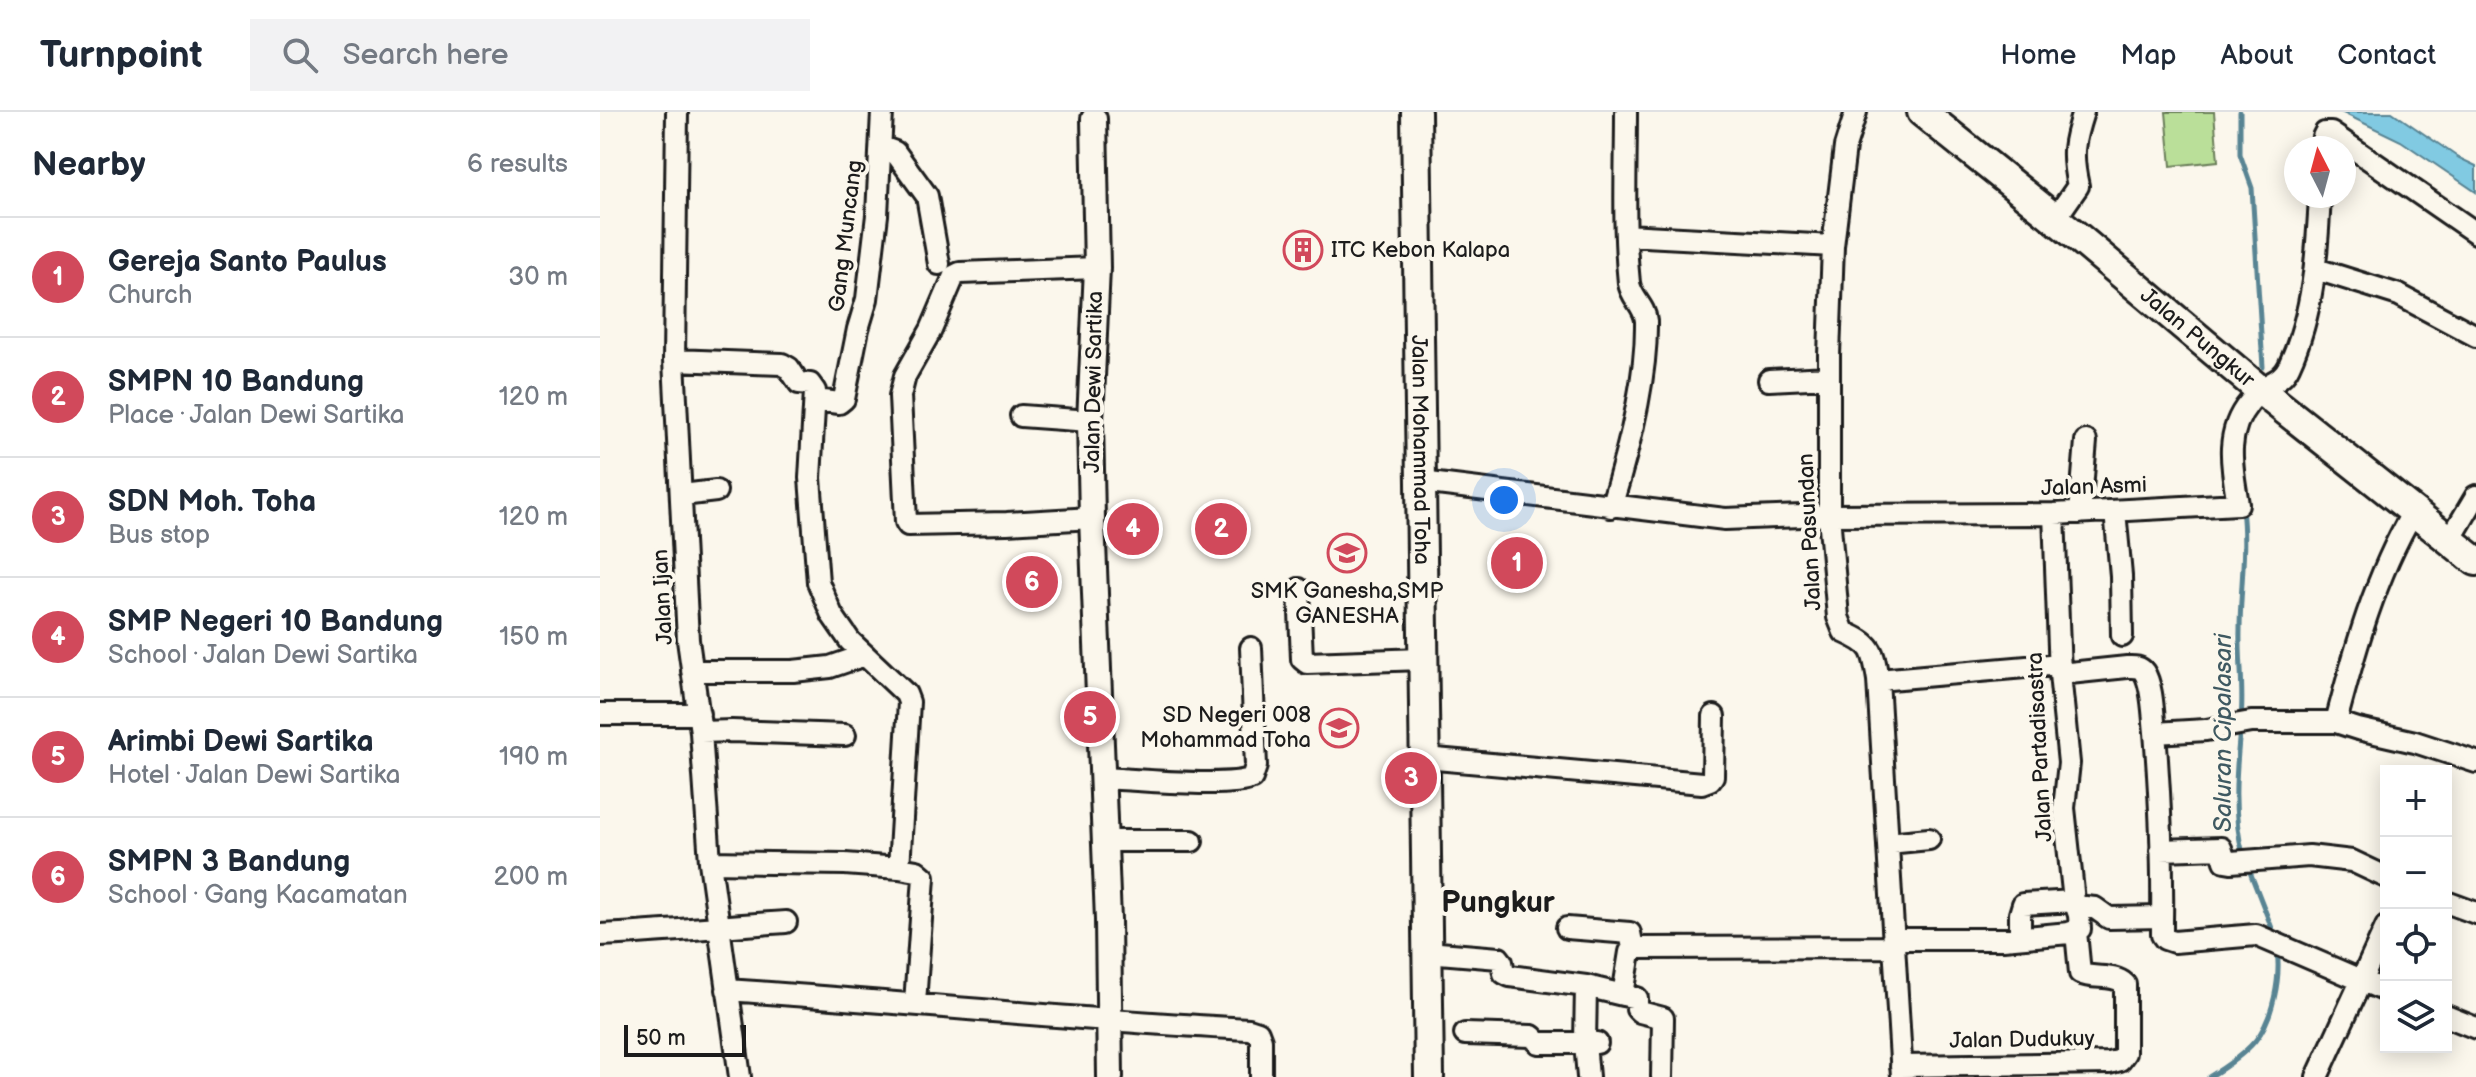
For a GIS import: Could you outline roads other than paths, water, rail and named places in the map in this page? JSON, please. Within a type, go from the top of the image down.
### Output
[{"type":"main road","name":"Jalan Mohammad Toha","points":[[1416,112],[1429,1077]]},
{"type":"main road","name":"Jalan Pungkur","points":[[1922,112],[2260,390],[2476,561]]},
{"type":"street","name":"Jalan Ijan","points":[[677,112],[674,360],[684,584],[688,640],[700,723],[710,862],[740,1077]]},
{"type":"street","name":"Gang Muncang","points":[[816,400],[839,403],[845,395],[867,299],[877,215],[882,112]]},
{"type":"street","points":[[1611,507],[1628,446],[1643,363],[1646,318],[1643,308],[1630,291],[1626,235],[1626,112]]},
{"type":"street","name":"Jalan Pasundan","points":[[1856,112],[1845,147],[1833,246],[1829,515],[1838,617],[1844,632],[1864,640],[1871,647],[1878,680],[1902,1071]]},
{"type":"street","points":[[2055,219],[2078,186],[2072,161],[2074,140],[2083,112]]},
{"type":"street","name":"Jalan Dewi Sartika","points":[[1094,119],[1097,268],[1090,421],[1110,1077]]},
{"type":"street","points":[[881,147],[895,152],[905,170],[927,196],[939,264]]},
{"type":"street","points":[[2356,150],[2476,233]]},
{"type":"street","points":[[2260,390],[2277,381],[2287,370],[2304,328],[2316,269],[2319,208]]},
{"type":"street","points":[[1626,235],[1833,246]]},
{"type":"street","points":[[1092,518],[908,525],[900,396],[905,376],[931,330],[954,276],[960,273],[1097,268]]},
{"type":"street","points":[[2316,269],[2399,295],[2476,336]]},
{"type":"street","points":[[674,360],[782,364],[789,368],[799,383],[813,387],[816,400],[810,478],[818,582],[832,615],[850,641],[906,694],[909,702],[899,868]]},
{"type":"street","points":[[1769,380],[1829,377]]},
{"type":"street","name":"Jalan Asmi","points":[[1421,482],[1725,519],[1829,515],[2054,514],[2238,504],[2231,465],[2232,433],[2240,415],[2260,390]]},
{"type":"street","points":[[1021,416],[1090,421]]},
{"type":"street","points":[[2080,513],[2086,441]]},
{"type":"street","points":[[682,495],[716,491]]},
{"type":"street","points":[[2450,540],[2476,496]]},
{"type":"street","points":[[2115,511],[2122,636]]},
{"type":"street","points":[[2336,722],[2346,679],[2378,582],[2395,542],[2413,512]]},
{"type":"street","name":"Jalan Partadisastra","points":[[2054,514],[2060,669],[2069,763],[2064,808],[2078,930]]},
{"type":"street","points":[[1299,589],[1302,659],[1307,663],[1423,659]]},
{"type":"street","points":[[1101,778],[1206,782],[1246,781],[1252,778],[1256,766],[1251,648]]},
{"type":"street","points":[[692,671],[793,671],[830,667],[865,655]]},
{"type":"street","points":[[1878,680],[2138,667],[2144,672],[2152,701],[2155,733],[2162,935],[2168,941],[2256,935],[2380,988]]},
{"type":"street","points":[[600,714],[700,723],[732,731],[845,735]]},
{"type":"street","points":[[1425,758],[1702,783],[1713,776],[1714,716]]},
{"type":"street","points":[[2155,733],[2241,725],[2336,722],[2415,742],[2476,762]]},
{"type":"street","points":[[1888,843],[1929,839]]},
{"type":"street","points":[[1105,841],[1192,841]]},
{"type":"street","points":[[2161,850],[2221,848],[2226,861],[2249,862],[2309,856],[2352,861],[2380,874]]},
{"type":"street","points":[[710,862],[845,864],[917,871],[924,877],[915,1003]]},
{"type":"street","points":[[2020,937],[2023,904],[2075,903],[2095,908],[2109,918],[2162,917]]},
{"type":"street","points":[[2452,904],[2476,913]]},
{"type":"street","points":[[600,935],[786,922]]},
{"type":"street","points":[[1567,928],[1629,933],[1633,948],[1623,995]]},
{"type":"street","points":[[1633,948],[1893,943],[2020,937],[2078,930]]},
{"type":"street","name":"Jalan Dudukuy","points":[[1902,1071],[2109,1063],[2120,1060],[2125,1053],[2125,984],[2119,978],[2080,973],[2078,930]]},
{"type":"street","points":[[2317,1077],[2380,940]]},
{"type":"street","points":[[1427,952],[1499,958],[1504,973],[1510,976],[1586,986],[1637,998],[1640,1012],[1663,1018],[1662,1077]]},
{"type":"street","points":[[1586,986],[1591,1043],[1588,1077]]},
{"type":"street","points":[[727,990],[915,1003],[1110,1022],[1249,1029],[1258,1032],[1261,1040],[1261,1077]]},
{"type":"street","points":[[2452,1018],[2476,1028]]},
{"type":"street","points":[[1465,1034],[1532,1036],[1539,1043],[1591,1043]]},
{"type":"water","points":[[2341,112],[2392,112],[2459,158],[2476,166],[2476,192],[2401,141]]},
{"type":"waterway","name":"Saluran Cipalasari","points":[[2240,112],[2240,154],[2252,188],[2263,367]]},
{"type":"waterway","name":"Saluran Cipalasari","points":[[2241,719],[2242,509]]},
{"type":"waterway","name":"Saluran Cipalasari","points":[[2240,729],[2236,808],[2243,854]]},
{"type":"waterway","name":"Saluran Cipalasari","points":[[2248,867],[2275,936]]},
{"type":"waterway","name":"Saluran Cipalasari","points":[[2209,1077],[2245,1051],[2267,1021],[2278,973],[2277,950]]},
{"type":"place","name":"ITC Kebon Kalapa","points":[[1303,250]]},
{"type":"place","name":"SMP Negeri 10 Bandung","points":[[1133,529]]},
{"type":"place","name":"SMPN 10 Bandung","points":[[1221,529]]},
{"type":"place","name":"SMK Ganesha,SMP GANESHA","points":[[1347,553]]},
{"type":"place","name":"Gereja Santo Paulus","points":[[1517,563]]},
{"type":"place","name":"SMPN 3 Bandung","points":[[1032,582]]},
{"type":"place","name":"Arimbi Dewi Sartika","points":[[1090,717]]},
{"type":"place","name":"SD Negeri 008 Mohammad Toha","points":[[1339,728]]},
{"type":"place","name":"SDN Moh. Toha","points":[[1411,778]]},
{"type":"district","name":"Pungkur","points":[[1498,903]]}]
